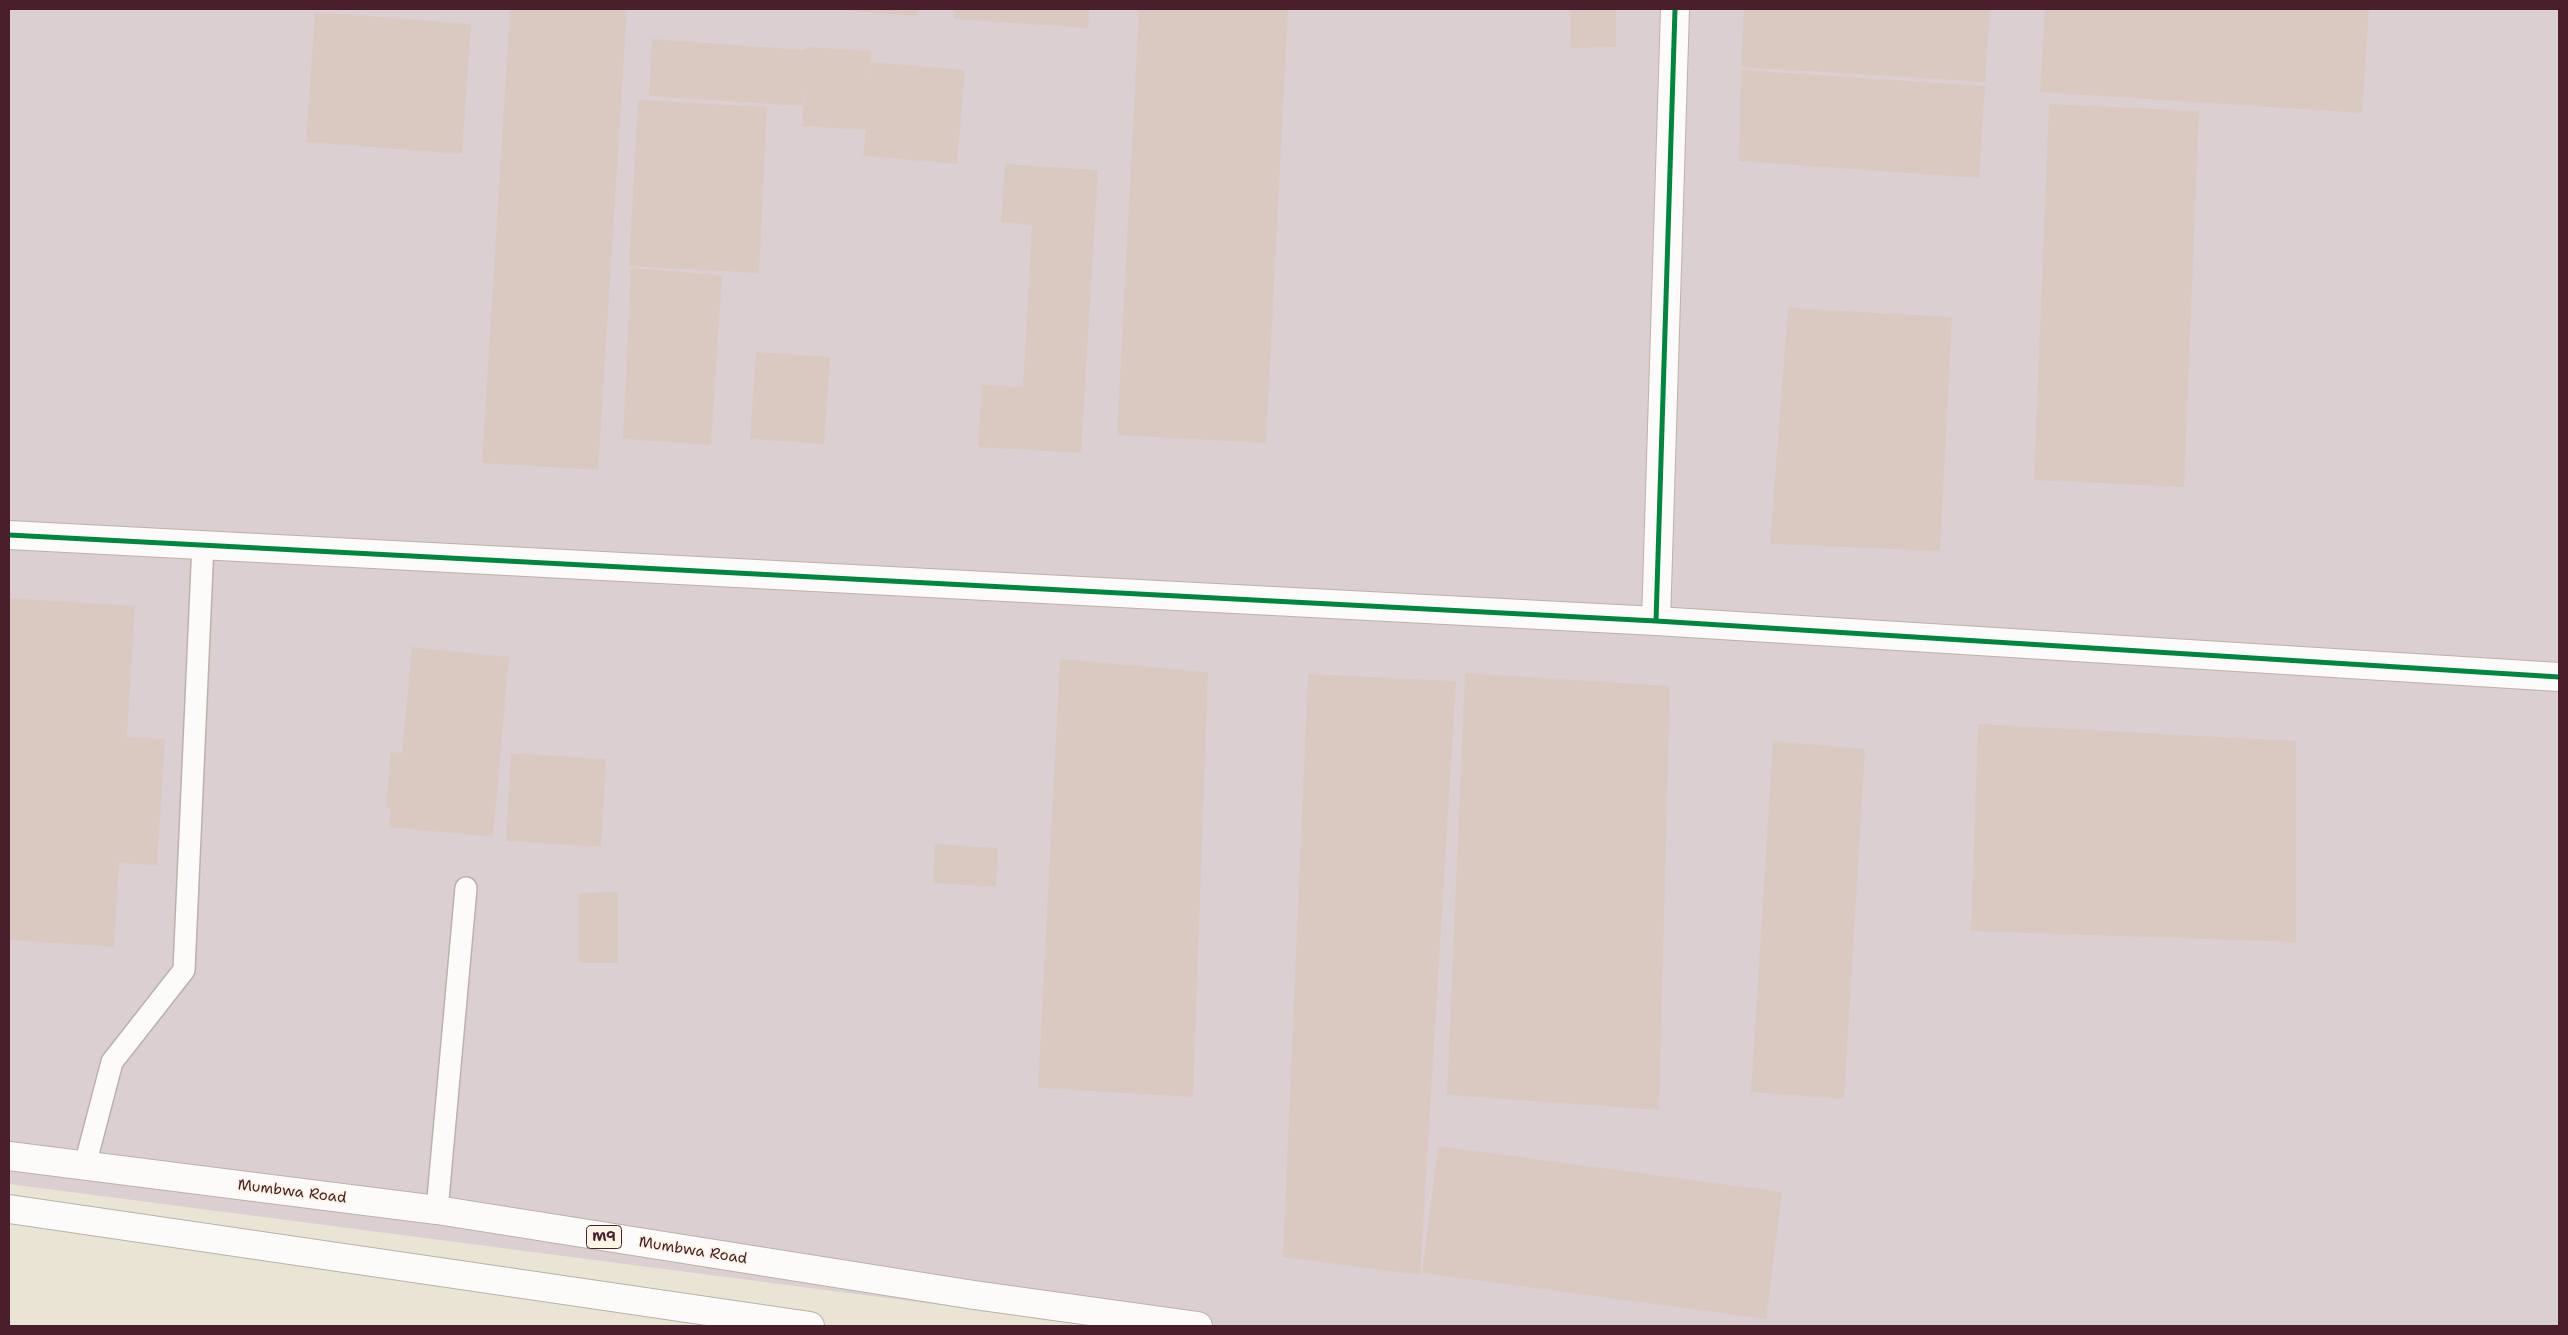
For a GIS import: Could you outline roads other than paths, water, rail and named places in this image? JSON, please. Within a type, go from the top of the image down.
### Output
[{"type":"street","points":[[1656,621],[1675,9]]},
{"type":"street","points":[[9,535],[1656,621],[2559,677]]},
{"type":"street","name":"Mumbwa Road","points":[[9,1156],[437,1210],[974,1295],[1198,1326]]},
{"type":"street","points":[[9,1209],[810,1326]]},
{"type":"lane","points":[[85,1165],[112,1062],[184,970],[203,544]]},
{"type":"lane","points":[[437,1210],[466,888]]}]
